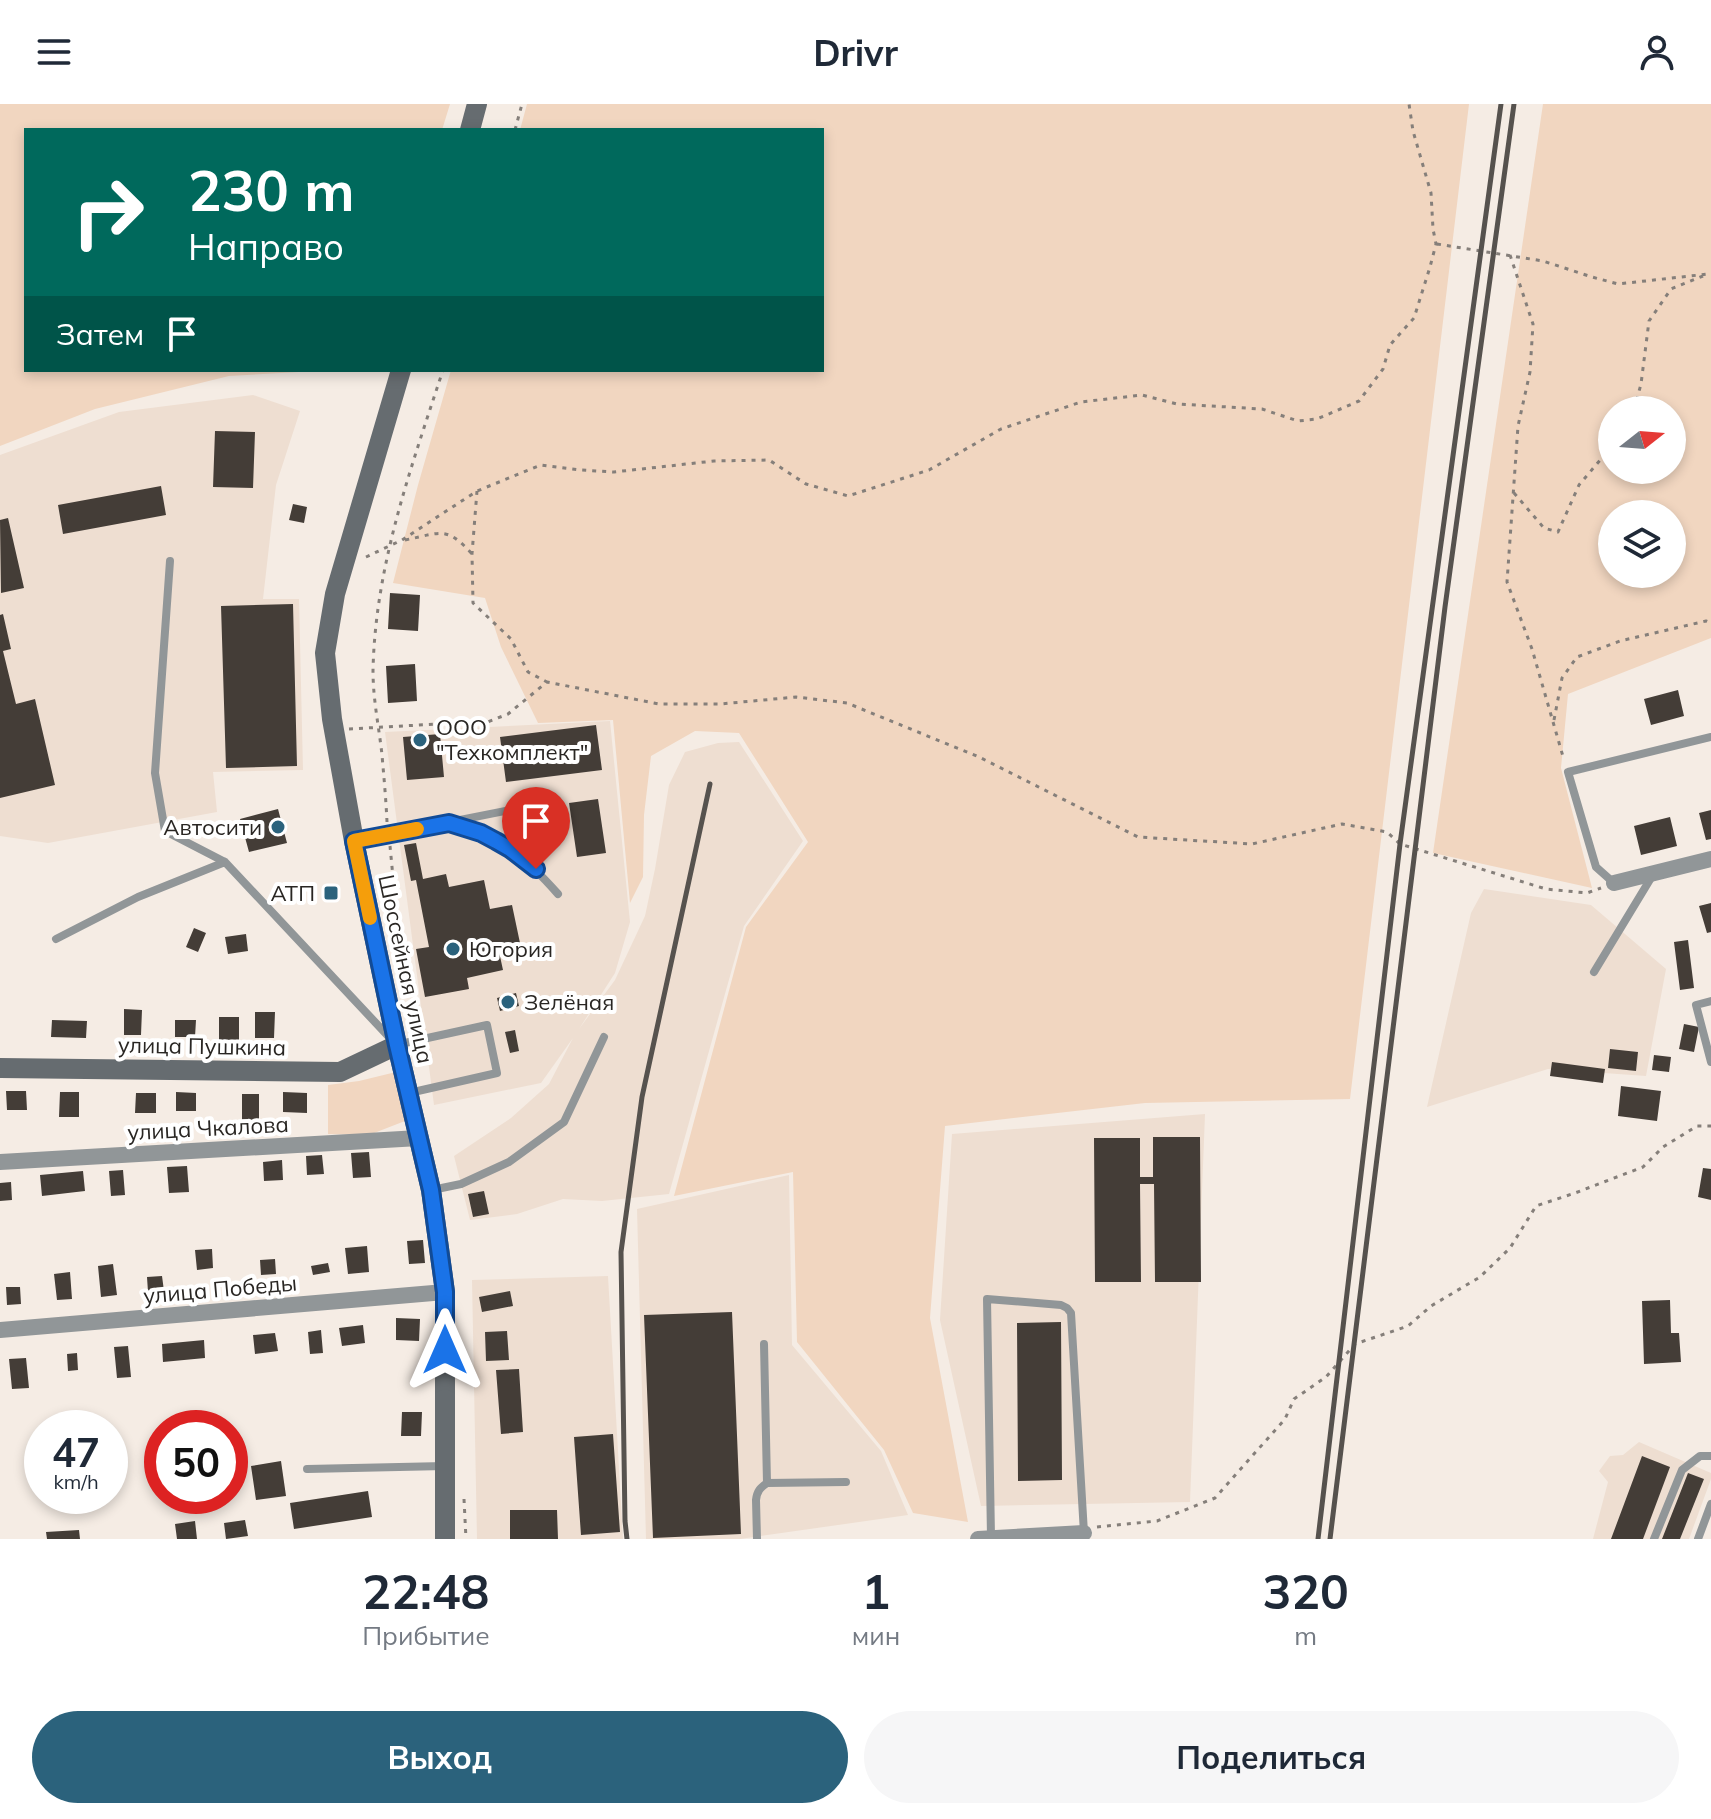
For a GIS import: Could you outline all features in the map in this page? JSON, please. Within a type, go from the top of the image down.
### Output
[{"type":"main road","points":[[471,128],[477,104]]},
{"type":"main road","name":"Шоссейная улица","points":[[400,372],[335,594],[325,653],[334,730],[354,841],[431,1190],[445,1292],[445,1539]]},
{"type":"main road","name":"улица Пушкина","points":[[0,1068],[340,1072],[397,1045]]},
{"type":"street","points":[[1614,883],[1711,859]]},
{"type":"street","name":"улица Чкалова","points":[[0,1162],[419,1138]]},
{"type":"street","name":"улица Победы","points":[[0,1330],[445,1292]]},
{"type":"street","points":[[978,1539],[1084,1533]]},
{"type":"lane","points":[[170,561],[155,773],[165,831],[225,862],[397,1045],[487,1025],[497,1073],[409,1093]]},
{"type":"lane","points":[[1614,883],[1596,867],[1568,772],[1711,737]]},
{"type":"lane","points":[[354,841],[525,807]]},
{"type":"lane","points":[[449,823],[481,833],[510,849],[536,869],[558,894]]},
{"type":"lane","points":[[56,939],[138,897],[225,862]]},
{"type":"lane","points":[[1594,972],[1654,873]]},
{"type":"lane","points":[[1711,1001],[1696,1005],[1711,1062]]},
{"type":"lane","points":[[431,1190],[461,1184],[509,1162],[564,1122],[604,1037]]},
{"type":"lane","points":[[991,1538],[987,1299],[1061,1305],[1071,1313],[1084,1533]]},
{"type":"lane","points":[[764,1344],[767,1483]]},
{"type":"lane","points":[[1654,1539],[1682,1470],[1700,1456],[1711,1456]]},
{"type":"lane","points":[[307,1469],[445,1466]]},
{"type":"lane","points":[[757,1539],[757,1494],[767,1483],[846,1482]]},
{"type":"lane","points":[[1698,1539],[1711,1504]]},
{"type":"path","points":[[516,128],[522,104]]},
{"type":"path","points":[[343,567],[389,548],[477,491],[541,465],[614,472],[714,461],[769,460],[806,484],[848,496],[929,470],[1001,429],[1081,402],[1142,395],[1177,404],[1262,409],[1298,421],[1317,419],[1359,401],[1383,369],[1390,345],[1414,318],[1436,244],[1431,193],[1413,131],[1409,104]]},
{"type":"path","points":[[1436,244],[1543,261],[1618,284],[1710,275]]},
{"type":"path","points":[[1510,255],[1533,324],[1530,372],[1518,426],[1507,582],[1532,649],[1568,772]]},
{"type":"path","points":[[1638,396],[1649,321],[1671,289],[1710,275]]},
{"type":"path","points":[[396,951],[397,919],[373,673],[376,621],[397,517],[442,372]]},
{"type":"path","points":[[1514,493],[1544,528],[1558,532],[1579,485],[1598,463]]},
{"type":"path","points":[[477,491],[472,554],[473,603],[511,639],[528,672],[547,682],[659,704],[720,704],[796,697],[847,703],[979,757],[1138,837],[1252,844],[1342,824],[1387,832],[1400,844],[1546,889],[1587,893],[1614,883]]},
{"type":"path","points":[[402,540],[445,532],[459,540],[472,554]]},
{"type":"path","points":[[1554,725],[1562,678],[1577,657],[1620,641],[1706,621],[1711,623]]},
{"type":"path","points":[[334,730],[485,723],[508,714],[547,682]]},
{"type":"path","points":[[1084,1533],[1100,1526],[1157,1521],[1215,1498],[1285,1419],[1294,1399],[1326,1377],[1355,1344],[1408,1326],[1431,1306],[1480,1277],[1510,1248],[1536,1206],[1643,1167],[1663,1147],[1697,1126],[1711,1126]]},
{"type":"path","points":[[464,1493],[466,1539]]},
{"type":"shaded area","points":[[0,104],[450,104],[443,128],[24,128],[24,372],[300,372],[229,376],[95,409],[0,446]]},
{"type":"shaded area","points":[[527,104],[1469,104],[1350,1099],[1145,1103],[945,1126],[930,1318],[968,1522],[913,1513],[884,1450],[797,1342],[793,1172],[674,1196],[746,927],[808,842],[739,733],[695,731],[651,756],[644,815],[643,877],[630,903],[613,720],[538,723],[501,647],[485,598],[393,583],[450,372],[824,372],[824,128],[521,128]]},
{"type":"shaded area","points":[[1543,104],[1711,104],[1711,638],[1568,694],[1561,768],[1592,888],[1433,853]]},
{"type":"shaded area","points":[[253,395],[300,411],[276,485],[263,599],[299,599],[303,770],[213,772],[217,812],[48,843],[0,836],[0,455],[119,412]]},
{"type":"shaded area","points":[[610,721],[630,922],[615,973],[579,1029],[615,980],[645,916],[669,785],[685,752],[718,743],[739,742],[803,841],[744,926],[669,1194],[602,1201],[563,1199],[517,1214],[470,1220],[454,1156],[511,1118],[549,1084],[573,1038],[541,1083],[434,1105],[385,732]]},
{"type":"shaded area","points":[[1484,889],[1591,905],[1666,969],[1646,1076],[1548,1069],[1427,1107],[1471,913]]},
{"type":"shaded area","points":[[396,1072],[405,1121],[369,1135],[328,1134],[328,1085]]},
{"type":"shaded area","points":[[1205,1114],[1190,1502],[981,1506],[940,1320],[952,1134]]},
{"type":"shaded area","points":[[789,1175],[792,1345],[881,1451],[908,1515],[740,1539],[646,1539],[637,1209]]},
{"type":"shaded area","points":[[608,1276],[623,1539],[477,1539],[472,1280]]},
{"type":"shaded area","points":[[1639,1442],[1711,1473],[1689,1539],[1593,1539],[1608,1482],[1599,1471],[1610,1456],[1623,1455]]},
{"type":"building","points":[[215,431],[255,432],[253,488],[213,487]]},
{"type":"building","points":[[161,486],[166,515],[63,534],[58,505]]},
{"type":"building","points":[[293,504],[307,507],[304,523],[289,520]]},
{"type":"building","points":[[8,518],[24,588],[1,593],[0,520]]},
{"type":"building","points":[[390,593],[420,595],[418,631],[388,629]]},
{"type":"building","points":[[293,604],[297,766],[226,768],[221,606]]},
{"type":"building","points":[[3,614],[11,649],[3,651],[16,704],[35,699],[55,785],[0,798],[0,615]]},
{"type":"building","points":[[415,664],[417,701],[388,703],[386,666]]},
{"type":"building","points":[[1678,690],[1684,716],[1651,725],[1644,699]]},
{"type":"building","points":[[596,725],[602,770],[506,782],[500,737]]},
{"type":"building","points":[[440,734],[444,777],[407,780],[403,737]]},
{"type":"building","points":[[598,799],[606,853],[577,857],[569,803]]},
{"type":"building","points":[[278,809],[287,843],[249,852],[240,819]]},
{"type":"building","points":[[1711,810],[1711,839],[1706,840],[1699,813]]},
{"type":"building","points":[[1670,817],[1677,846],[1641,855],[1634,826]]},
{"type":"building","points":[[416,843],[423,879],[446,874],[449,887],[484,880],[490,909],[512,905],[520,943],[498,947],[503,970],[467,978],[469,989],[425,997],[416,949],[429,947],[416,880],[411,881],[404,845]]},
{"type":"building","points":[[1711,903],[1711,932],[1707,933],[1699,906]]},
{"type":"building","points":[[194,928],[206,933],[198,952],[186,947]]},
{"type":"building","points":[[246,934],[248,951],[228,954],[225,937]]},
{"type":"building","points":[[1688,940],[1694,988],[1680,990],[1674,942]]},
{"type":"building","name":"Зелёная","points":[[516,993],[519,1006],[500,1011],[497,998]]},
{"type":"building","points":[[124,1009],[142,1010],[141,1035],[124,1035]]},
{"type":"building","points":[[255,1012],[275,1012],[274,1038],[255,1038]]},
{"type":"building","points":[[219,1017],[239,1017],[239,1040],[219,1040]]},
{"type":"building","points":[[52,1020],[87,1021],[86,1038],[51,1037]]},
{"type":"building","points":[[175,1020],[196,1020],[195,1037],[175,1037]]},
{"type":"building","points":[[1684,1024],[1699,1027],[1694,1052],[1679,1049]]},
{"type":"building","name":"Зелёная","points":[[515,1030],[519,1051],[510,1053],[505,1032]]},
{"type":"building","points":[[1610,1049],[1638,1052],[1636,1071],[1608,1068]]},
{"type":"building","points":[[1654,1055],[1671,1057],[1669,1072],[1652,1070]]},
{"type":"building","points":[[1552,1062],[1605,1069],[1603,1083],[1550,1076]]},
{"type":"building","points":[[1621,1086],[1661,1091],[1657,1121],[1618,1116]]},
{"type":"building","points":[[6,1091],[26,1091],[27,1110],[7,1110]]},
{"type":"building","points":[[60,1092],[79,1092],[79,1117],[59,1117]]},
{"type":"building","points":[[176,1092],[196,1093],[196,1111],[176,1111]]},
{"type":"building","points":[[283,1092],[307,1093],[307,1113],[283,1112]]},
{"type":"building","points":[[136,1093],[156,1093],[156,1113],[135,1113]]},
{"type":"building","points":[[242,1094],[259,1094],[259,1125],[242,1125]]},
{"type":"building","points":[[1153,1137],[1200,1137],[1201,1282],[1155,1282],[1154,1184],[1140,1184],[1141,1282],[1095,1282],[1094,1138],[1140,1138],[1140,1177],[1153,1177]]},
{"type":"building","points":[[369,1152],[371,1177],[353,1178],[351,1153]]},
{"type":"building","points":[[322,1155],[324,1174],[307,1175],[306,1156]]},
{"type":"building","points":[[282,1160],[283,1180],[264,1181],[263,1162]]},
{"type":"building","points":[[187,1166],[189,1192],[169,1193],[167,1167]]},
{"type":"building","points":[[1703,1168],[1711,1169],[1711,1200],[1698,1197]]},
{"type":"building","points":[[123,1170],[125,1195],[111,1196],[109,1171]]},
{"type":"building","points":[[83,1171],[85,1191],[42,1196],[40,1175]]},
{"type":"building","points":[[11,1182],[12,1200],[0,1201],[0,1183]]},
{"type":"building","points":[[484,1191],[489,1214],[473,1217],[468,1194]]},
{"type":"building","points":[[423,1240],[425,1263],[409,1264],[407,1241]]},
{"type":"building","points":[[367,1246],[369,1272],[348,1274],[345,1248]]},
{"type":"building","points":[[212,1249],[213,1268],[197,1270],[195,1250]]},
{"type":"building","points":[[275,1259],[276,1274],[261,1275],[260,1260]]},
{"type":"building","points":[[328,1263],[330,1272],[313,1275],[311,1266]]},
{"type":"building","points":[[113,1264],[117,1295],[101,1297],[98,1266]]},
{"type":"building","points":[[70,1272],[72,1299],[57,1300],[54,1274]]},
{"type":"building","points":[[162,1276],[164,1291],[148,1292],[147,1277]]},
{"type":"building","points":[[6,1287],[20,1287],[21,1304],[7,1305]]},
{"type":"building","points":[[510,1291],[513,1306],[482,1312],[479,1297]]},
{"type":"building","points":[[1670,1300],[1671,1333],[1679,1333],[1681,1362],[1644,1364],[1642,1301]]},
{"type":"building","points":[[732,1312],[741,1534],[653,1538],[644,1315]]},
{"type":"building","points":[[396,1318],[420,1319],[419,1341],[396,1340]]},
{"type":"building","points":[[1061,1322],[1062,1480],[1018,1481],[1017,1323]]},
{"type":"building","points":[[363,1325],[365,1343],[342,1346],[339,1328]]},
{"type":"building","points":[[321,1330],[323,1353],[310,1354],[308,1332]]},
{"type":"building","points":[[507,1331],[509,1360],[486,1361],[485,1332]]},
{"type":"building","points":[[275,1333],[278,1351],[255,1354],[253,1335]]},
{"type":"building","points":[[204,1340],[205,1358],[163,1362],[162,1344]]},
{"type":"building","points":[[128,1346],[131,1377],[117,1378],[114,1347]]},
{"type":"building","points":[[77,1353],[78,1370],[68,1371],[67,1354]]},
{"type":"building","points":[[26,1358],[29,1388],[12,1389],[9,1359]]},
{"type":"building","points":[[519,1369],[523,1432],[501,1434],[496,1370]]},
{"type":"building","points":[[402,1412],[422,1412],[421,1436],[401,1436]]},
{"type":"building","points":[[613,1434],[620,1532],[581,1535],[574,1437]]},
{"type":"building","points":[[1642,1456],[1670,1467],[1643,1539],[1611,1539]]},
{"type":"building","points":[[281,1461],[286,1496],[256,1500],[251,1466]]},
{"type":"building","points":[[1688,1473],[1704,1479],[1680,1539],[1662,1539]]},
{"type":"building","points":[[368,1491],[372,1517],[294,1529],[290,1503]]},
{"type":"building","points":[[510,1510],[557,1510],[558,1539],[510,1539]]},
{"type":"building","points":[[245,1520],[248,1536],[226,1539],[224,1523]]},
{"type":"building","points":[[195,1521],[197,1539],[177,1539],[175,1524]]},
{"type":"building","points":[[79,1530],[80,1539],[47,1539],[46,1532]]},
{"type":"railway","points":[[1318,1539],[1400,844],[1501,104]]},
{"type":"railway","points":[[1330,1539],[1445,607],[1514,104]]},
{"type":"railway","points":[[627,1539],[621,1252],[642,1097],[710,784]]},
{"type":"slow traffic","points":[[370,918],[354,841],[417,829]]},
{"type":"place","name":"ООО \"Техкомплект\"","points":[[420,740]]},
{"type":"place","name":"Автосити","points":[[278,827]]},
{"type":"place","name":"АТП","points":[[331,893]]},
{"type":"place","name":"Югория","points":[[453,949]]},
{"type":"place","name":"Зелёная","points":[[508,1002]]},
{"type":"route","points":[[445,1350],[445,1292],[431,1190],[354,841],[449,823],[481,833],[510,849],[536,869]]}]
